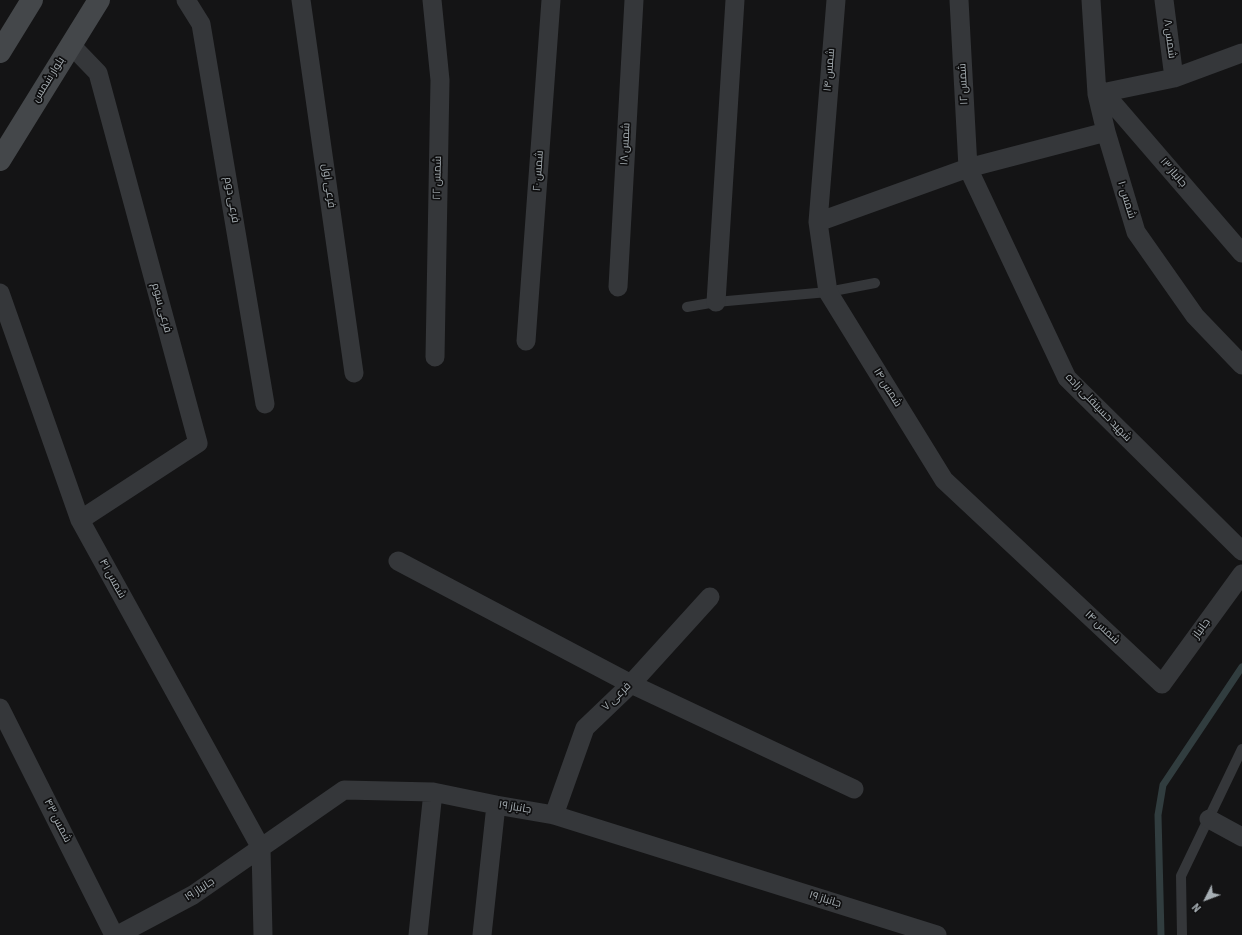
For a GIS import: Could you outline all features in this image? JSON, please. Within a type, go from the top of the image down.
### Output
[{"type":"street","points":[[0,52],[32,0]]},
{"type":"street","name":"بلوار شمس","points":[[0,160],[98,0]]},
{"type":"street","name":"فرعی دوم","points":[[186,0],[201,24],[265,404]]},
{"type":"street","name":"فرعی اول","points":[[302,0],[354,373]]},
{"type":"street","name":"شمس ۲۲","points":[[432,0],[440,80],[435,357]]},
{"type":"street","name":"شمس ۲۰","points":[[526,341],[551,0]]},
{"type":"street","name":"شمس ۱۸","points":[[618,287],[634,0]]},
{"type":"street","points":[[716,302],[735,0]]},
{"type":"street","name":"شمس ۱۴","points":[[836,0],[818,222],[828,292],[944,480],[1162,684]]},
{"type":"street","name":"شمس ۱۲","points":[[959,0],[968,168]]},
{"type":"street","name":"شمس ۱۰","points":[[1091,0],[1100,93],[1106,132],[1136,232],[1195,316],[1242,365]]},
{"type":"street","name":"شمس ۸","points":[[1164,0],[1174,78]]},
{"type":"street","name":"فرعی سوم","points":[[71,45],[98,74],[198,444],[80,520]]},
{"type":"street","points":[[1100,93],[1174,78],[1242,53]]},
{"type":"street","name":"جانباز ۱۳","points":[[1100,93],[1242,253]]},
{"type":"street","points":[[818,222],[968,168],[1106,132]]},
{"type":"street","name":"شهید حسینقلی زاده","points":[[968,168],[1066,378],[1242,551]]},
{"type":"street","name":"شمس ۴۱","points":[[0,293],[80,520],[261,848]]},
{"type":"street","points":[[398,561],[631,684],[854,788]]},
{"type":"street","name":"جانباز","points":[[1162,684],[1242,574]]},
{"type":"street","name":"فرعی ۷","points":[[554,815],[585,728],[631,684],[710,597]]},
{"type":"street","name":"شمس ۴۳","points":[[0,708],[114,935]]},
{"type":"street","name":"جانباز ۱۹","points":[[118,935],[193,895],[344,790],[433,792],[554,815],[938,935]]},
{"type":"street","points":[[418,935],[433,792]]},
{"type":"street","points":[[482,935],[496,805]]},
{"type":"street","points":[[1209,820],[1242,837]]},
{"type":"street","points":[[261,848],[263,935]]},
{"type":"lane","points":[[687,307],[716,302],[828,292],[875,283]]},
{"type":"lane","points":[[1182,935],[1181,876],[1242,748]]},
{"type":"waterway","points":[[1161,935],[1158,815],[1163,785],[1242,667]]}]
